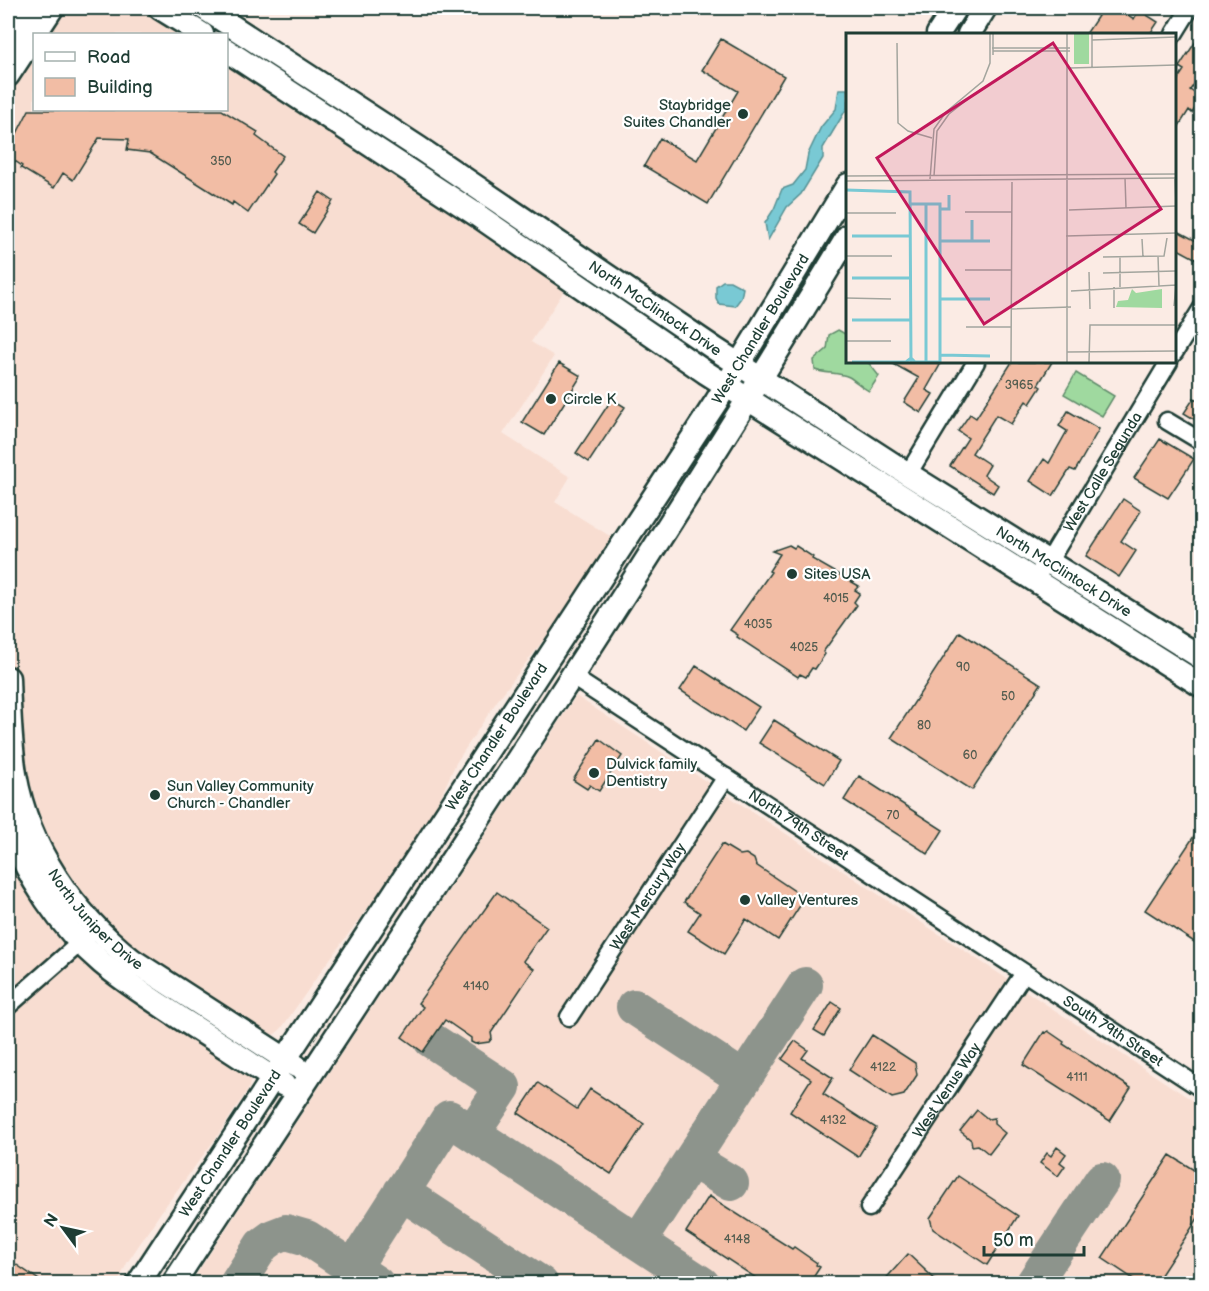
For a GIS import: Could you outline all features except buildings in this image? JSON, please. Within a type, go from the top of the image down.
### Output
[{"type":"main road","points":[[8,38],[27,8]]},
{"type":"main road","points":[[35,33],[51,8]]},
{"type":"main road","points":[[160,8],[200,33]]},
{"type":"main road","name":"North McClintock Drive","points":[[204,8],[419,148],[738,364],[908,474],[1202,658]]},
{"type":"main road","points":[[939,33],[955,8]]},
{"type":"main road","points":[[970,33],[986,8]]},
{"type":"main road","points":[[8,75],[33,36]]},
{"type":"main road","name":"North McClintock Drive","points":[[228,51],[406,168],[749,400],[1202,686]]},
{"type":"main road","points":[[406,168],[419,148]]},
{"type":"main road","name":"West Chandler Boulevard","points":[[138,1284],[726,385],[846,188]]},
{"type":"main road","name":"West Chandler Boulevard","points":[[172,1284],[571,676],[749,400],[846,239]]},
{"type":"main road","name":"North Juniper Drive","points":[[8,678],[10,737],[20,796],[38,845],[75,906],[89,936],[113,945],[149,972],[310,1075]]},
{"type":"main road","name":"North Juniper Drive","points":[[8,824],[34,879],[46,898],[89,936],[128,983],[297,1094]]},
{"type":"street","points":[[1175,33],[1190,8]]},
{"type":"street","points":[[1176,350],[1202,308]]},
{"type":"street","points":[[908,474],[975,363]]},
{"type":"street","name":"West Calle Segunda","points":[[1033,580],[1048,562],[1168,363]]},
{"type":"street","points":[[1167,422],[1202,442]]},
{"type":"street","name":"North 79th Street","points":[[571,676],[1024,973]]},
{"type":"street","name":"West Mercury Way","points":[[569,1017],[726,777]]},
{"type":"street","points":[[8,1006],[89,936]]},
{"type":"street","name":"South 79th Street","points":[[1024,973],[1202,1089]]},
{"type":"street","name":"West Venus Way","points":[[869,1208],[1024,973]]},
{"type":"shaded area","points":[[8,8],[143,8],[183,33],[33,33],[33,111],[228,111],[228,63],[399,173],[564,291],[531,342],[554,356],[503,434],[570,477],[555,502],[613,538],[560,618],[497,701],[456,763],[435,809],[390,878],[281,1029],[275,1034],[266,1037],[127,947],[79,898],[8,786]]},
{"type":"shaded area","points":[[576,696],[1201,1106],[1201,1283],[190,1284]]},
{"type":"shaded area","points":[[8,848],[247,1073],[250,1080],[249,1088],[216,1138],[161,1212],[127,1263],[118,1283],[8,1283]]},
{"type":"green space","points":[[838,330],[846,334],[846,363],[869,363],[879,376],[869,391],[845,375],[815,370],[814,360],[827,349],[829,335]]},
{"type":"green space","points":[[1076,373],[1114,396],[1102,416],[1064,394]]},
{"type":"water","points":[[839,89],[846,89],[846,110],[823,148],[823,158],[801,194],[787,207],[768,240],[765,223],[782,189],[793,185],[805,170],[808,154],[821,127],[836,109]]},
{"type":"water","points":[[723,281],[730,281],[743,288],[741,298],[735,306],[719,304],[716,298],[716,286]]},
{"type":"taxiway","points":[[638,1242],[805,985]]},
{"type":"taxiway","points":[[634,1007],[744,1079]]},
{"type":"taxiway","points":[[431,1040],[503,1087],[472,1133]]},
{"type":"taxiway","points":[[353,1268],[449,1118],[702,1284]]},
{"type":"taxiway","points":[[687,1167],[699,1164],[731,1183]]},
{"type":"taxiway","points":[[1033,1284],[1102,1180]]},
{"type":"taxiway","points":[[401,1192],[541,1284]]},
{"type":"taxiway","points":[[237,1284],[262,1245],[286,1232],[307,1238],[377,1284]]},
{"type":"place","name":"Staybridge Suites Chandler","points":[[743,114]]},
{"type":"place","name":"Circle K","points":[[551,399]]},
{"type":"place","name":"Sites USA","points":[[792,574]]},
{"type":"place","name":"Dulvick family Dentistry","points":[[594,773]]},
{"type":"place","name":"Sun Valley Community Church - Chandler","points":[[155,795]]},
{"type":"place","name":"Valley Ventures","points":[[745,900]]}]
